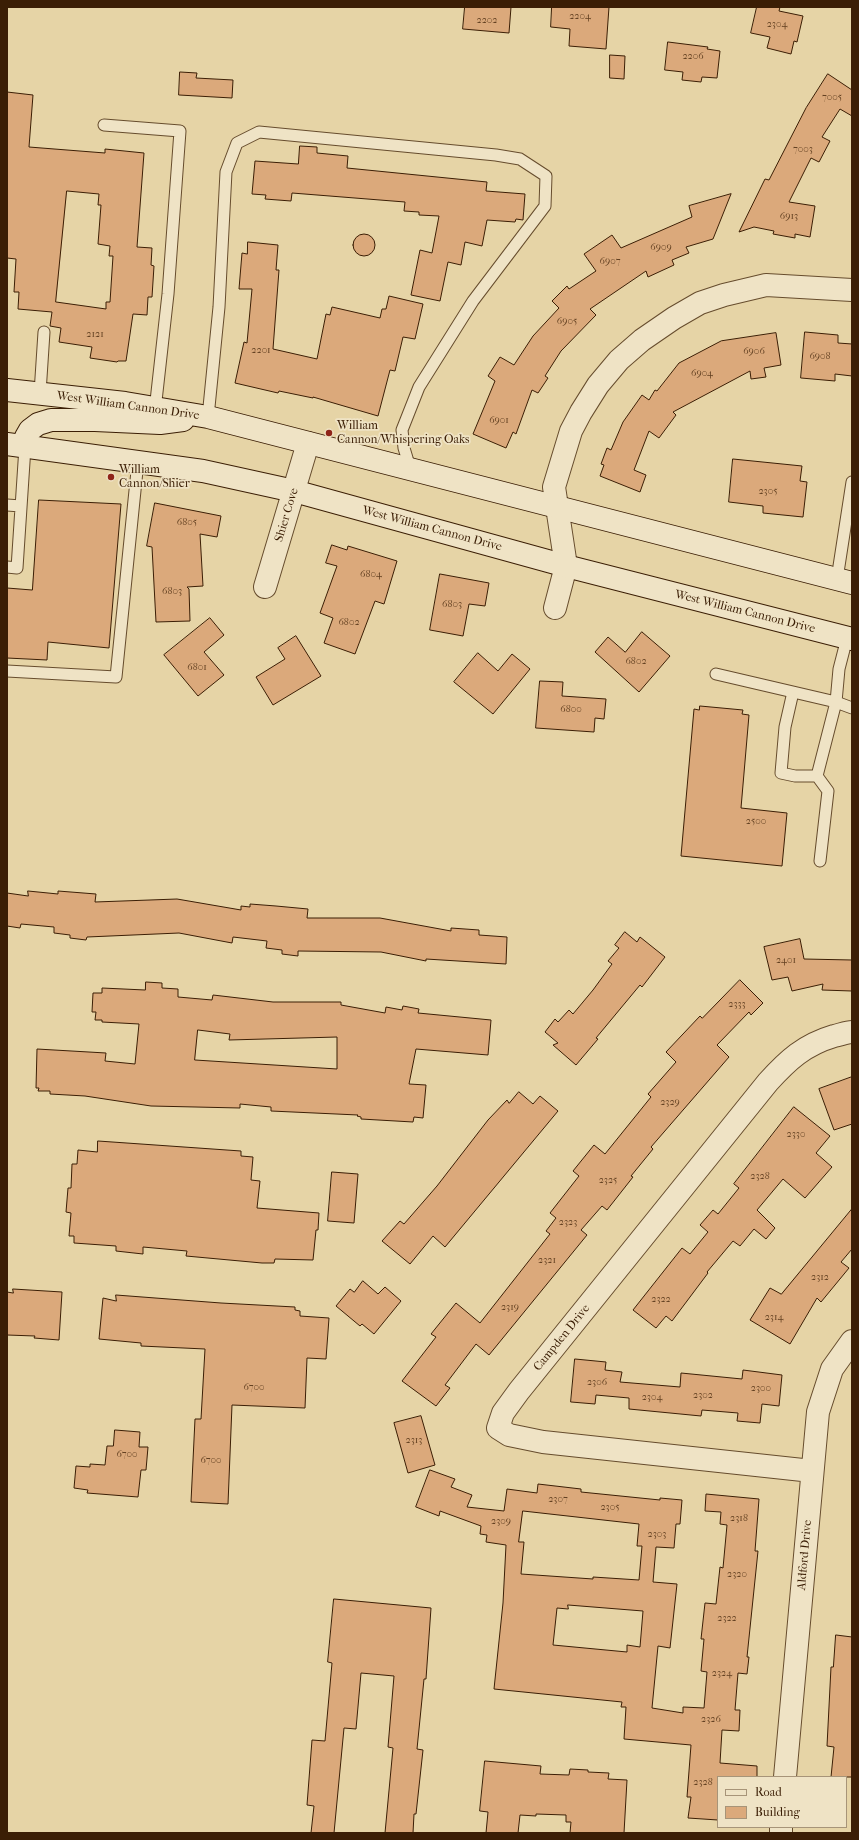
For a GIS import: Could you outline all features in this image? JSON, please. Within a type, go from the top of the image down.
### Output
[{"type":"street","points":[[555,608],[566,566],[554,487],[561,458],[571,431],[581,412],[598,385],[619,360],[642,340],[674,318],[700,303],[724,295],[766,285],[852,290]]},
{"type":"street","name":"West William Cannon Drive","points":[[7,390],[40,393],[154,415]]},
{"type":"street","points":[[16,445],[38,424],[50,420],[95,420],[154,415],[208,417]]},
{"type":"street","name":"West William Cannon Drive","points":[[208,417],[845,581]]},
{"type":"street","name":"Shier Cove","points":[[265,587],[308,443]]},
{"type":"street","name":"West William Cannon Drive","points":[[16,445],[203,471],[294,491],[566,566],[849,638]]},
{"type":"street","name":"Campden Drive","points":[[812,1471],[543,1442],[509,1435],[498,1428],[503,1414],[519,1391],[768,1082],[786,1062],[802,1049],[825,1039],[852,1032]]},
{"type":"street","name":"Aldford Drive","points":[[786,1776],[818,1412],[832,1369],[852,1341]]},
{"type":"lane","points":[[104,125],[180,131],[168,294],[154,415]]},
{"type":"lane","points":[[208,417],[219,307],[226,172],[237,143],[259,132],[496,154],[520,158],[546,176],[545,206],[473,301],[419,386],[402,430],[404,448],[410,468]]},
{"type":"lane","points":[[40,393],[44,332]]},
{"type":"lane","points":[[7,567],[17,568],[21,506],[16,445]]},
{"type":"lane","points":[[7,671],[116,677],[138,461]]},
{"type":"lane","points":[[845,581],[852,482]]},
{"type":"lane","points":[[7,505],[21,506]]},
{"type":"lane","points":[[817,776],[836,702],[839,670],[849,638]]},
{"type":"lane","points":[[716,674],[836,702],[852,708]]},
{"type":"lane","points":[[794,692],[785,726],[781,773],[795,776],[817,776]]},
{"type":"lane","points":[[817,776],[828,791],[820,861]]},
{"type":"building","points":[[465,7],[511,7],[509,33],[463,29]]},
{"type":"building","points":[[552,7],[609,7],[606,49],[569,46],[570,29],[551,27]]},
{"type":"building","points":[[757,7],[780,7],[779,11],[803,16],[797,42],[794,41],[791,54],[767,48],[770,37],[751,33]]},
{"type":"building","points":[[668,42],[708,47],[707,49],[720,51],[717,78],[702,77],[701,82],[682,80],[683,72],[665,70]]},
{"type":"building","points":[[610,55],[625,56],[624,79],[610,78]]},
{"type":"building","points":[[180,72],[197,73],[196,78],[233,80],[232,98],[179,95]]},
{"type":"building","points":[[828,74],[852,90],[852,116],[840,109],[822,137],[830,141],[819,162],[811,158],[789,202],[815,206],[810,237],[795,234],[795,238],[773,234],[774,231],[754,227],[739,232],[765,179],[769,180],[806,108]]},
{"type":"building","points":[[7,92],[33,95],[29,147],[105,153],[105,149],[144,153],[137,247],[152,248],[151,265],[154,266],[152,297],[148,297],[147,315],[133,314],[126,361],[117,362],[90,358],[92,347],[59,342],[61,328],[50,326],[52,312],[18,309],[19,292],[14,292],[16,259],[7,258]],"holes":[[[67,191],[99,194],[98,205],[101,205],[98,244],[110,246],[109,256],[113,256],[110,302],[106,302],[106,309],[56,302]]]},
{"type":"building","points":[[300,146],[317,147],[317,153],[348,156],[347,168],[487,182],[486,191],[525,194],[523,220],[516,219],[515,222],[487,220],[482,246],[465,242],[461,265],[448,262],[440,301],[411,295],[420,250],[432,253],[439,216],[419,215],[419,212],[404,211],[405,202],[292,193],[291,201],[265,199],[266,195],[252,194],[255,161],[298,164]]},
{"type":"building","points":[[731,194],[713,239],[686,247],[689,253],[672,260],[674,265],[648,277],[646,271],[590,309],[596,315],[561,351],[545,376],[548,378],[538,393],[532,390],[516,434],[513,432],[506,448],[473,434],[495,381],[488,376],[500,357],[514,365],[533,336],[559,308],[552,301],[567,286],[569,289],[596,271],[584,254],[612,235],[621,248],[692,217],[689,206]]},
{"type":"building","points":[[364,234],[372,237],[375,245],[372,253],[364,256],[356,253],[353,245],[356,237]]},
{"type":"building","points":[[248,242],[278,245],[276,270],[279,270],[273,349],[317,359],[326,314],[330,315],[332,307],[380,318],[382,309],[386,309],[389,296],[423,304],[415,339],[403,337],[395,371],[390,370],[378,416],[313,397],[279,391],[278,393],[235,383],[244,342],[247,343],[252,289],[239,289],[242,253],[247,254]]},
{"type":"building","points":[[805,332],[838,335],[838,343],[852,344],[852,376],[835,374],[835,381],[801,378]]},
{"type":"building","points":[[776,333],[781,365],[764,368],[766,377],[751,379],[750,371],[673,412],[676,415],[659,438],[649,431],[634,470],[646,475],[640,492],[600,476],[604,465],[601,464],[607,448],[611,450],[623,422],[642,395],[649,400],[655,390],[657,391],[679,363],[721,341]]},
{"type":"building","points":[[733,459],[802,466],[800,481],[807,482],[803,517],[763,513],[763,506],[729,502]]},
{"type":"building","points":[[39,500],[121,504],[109,648],[48,642],[47,660],[7,658],[7,588],[32,590]]},
{"type":"building","points":[[155,503],[221,516],[217,537],[200,534],[203,586],[187,587],[189,589],[190,621],[156,622],[152,547],[147,546]]},
{"type":"building","points":[[332,545],[347,550],[348,546],[397,561],[384,604],[375,601],[355,654],[324,643],[333,618],[320,613],[337,566],[326,563]]},
{"type":"building","points":[[440,574],[489,583],[485,606],[469,604],[463,636],[430,630]]},
{"type":"building","points":[[210,618],[224,635],[204,652],[224,675],[198,696],[164,655]]},
{"type":"building","points":[[642,632],[670,656],[639,692],[595,652],[608,637],[625,652]]},
{"type":"building","points":[[296,636],[321,676],[273,705],[256,677],[285,659],[278,648]]},
{"type":"building","points":[[478,653],[498,671],[512,654],[530,669],[493,714],[454,682]]},
{"type":"building","points":[[540,681],[563,682],[562,696],[606,699],[604,719],[595,718],[594,732],[536,728]]},
{"type":"building","points":[[700,706],[743,710],[742,714],[749,715],[741,808],[787,813],[782,866],[681,856],[694,709],[699,710]]},
{"type":"building","points":[[28,891],[58,894],[58,891],[96,894],[95,902],[177,899],[241,910],[241,906],[250,907],[250,904],[276,906],[308,909],[307,918],[380,918],[451,931],[451,928],[479,930],[479,935],[507,937],[506,964],[426,959],[426,961],[381,952],[298,951],[298,956],[282,954],[282,950],[266,948],[267,941],[233,937],[232,943],[179,933],[87,937],[86,940],[70,938],[70,935],[54,933],[54,927],[21,924],[20,928],[7,926],[7,893],[28,896]]},
{"type":"building","points":[[625,932],[637,942],[640,937],[665,957],[642,987],[640,985],[596,1038],[598,1039],[576,1065],[553,1045],[558,1043],[545,1032],[555,1019],[558,1022],[569,1010],[573,1014],[593,990],[612,964],[608,961],[619,948],[615,945]]},
{"type":"building","points":[[800,939],[804,959],[852,960],[852,991],[822,990],[823,984],[792,991],[788,977],[772,980],[764,947]]},
{"type":"building","points":[[740,980],[763,1003],[751,1015],[749,1012],[717,1045],[729,1057],[651,1147],[653,1149],[631,1176],[633,1177],[607,1210],[602,1206],[581,1230],[587,1235],[489,1355],[476,1344],[445,1385],[450,1388],[436,1406],[402,1381],[436,1337],[431,1334],[456,1303],[480,1323],[550,1234],[546,1231],[556,1218],[550,1213],[579,1176],[573,1171],[594,1145],[605,1154],[651,1097],[648,1094],[676,1062],[666,1052],[700,1016],[702,1018]]},
{"type":"building","points":[[146,982],[162,983],[162,988],[178,989],[178,997],[212,1000],[213,995],[273,1002],[341,1002],[341,1005],[385,1013],[386,1007],[402,1010],[403,1006],[419,1009],[418,1013],[491,1020],[488,1055],[416,1049],[409,1084],[426,1085],[423,1118],[414,1117],[413,1122],[361,1119],[361,1117],[357,1116],[358,1115],[271,1111],[271,1107],[240,1104],[240,1108],[151,1106],[85,1096],[50,1094],[50,1091],[38,1091],[39,1088],[36,1088],[37,1049],[106,1053],[105,1061],[135,1064],[139,1024],[102,1022],[102,1020],[95,1020],[96,1012],[92,1012],[93,993],[102,993],[102,988],[145,990]],"holes":[[[198,1030],[230,1034],[229,1040],[337,1037],[337,1069],[195,1060]]]},
{"type":"building","points":[[852,1077],[852,1124],[834,1130],[819,1089]]},
{"type":"building","points":[[519,1092],[533,1104],[540,1096],[558,1111],[445,1247],[433,1236],[410,1264],[382,1241],[400,1221],[404,1224],[437,1186],[488,1120],[507,1100],[509,1103]]},
{"type":"building","points":[[794,1107],[830,1136],[816,1153],[832,1167],[805,1198],[783,1179],[757,1210],[775,1228],[766,1239],[754,1229],[740,1246],[733,1241],[707,1272],[708,1273],[672,1321],[666,1316],[656,1328],[633,1310],[682,1248],[690,1254],[708,1232],[700,1225],[713,1210],[718,1214],[739,1188],[734,1184]]},
{"type":"building","points":[[98,1141],[241,1151],[241,1156],[253,1157],[251,1180],[260,1181],[257,1208],[319,1213],[313,1260],[275,1259],[274,1263],[262,1263],[186,1256],[187,1251],[143,1247],[143,1254],[116,1251],[116,1246],[74,1243],[74,1236],[69,1236],[71,1213],[66,1212],[68,1188],[71,1188],[72,1164],[77,1164],[78,1150],[97,1152]]},
{"type":"building","points":[[332,1172],[358,1174],[354,1223],[328,1221]]},
{"type":"building","points":[[852,1209],[852,1249],[841,1262],[849,1268],[821,1302],[817,1298],[790,1344],[750,1320],[770,1288],[781,1294]]},
{"type":"building","points":[[363,1281],[378,1294],[385,1287],[401,1301],[374,1334],[362,1324],[360,1326],[336,1306],[350,1289],[354,1292]]},
{"type":"building","points":[[13,1289],[62,1292],[59,1340],[34,1338],[35,1336],[7,1335],[7,1292],[13,1293]]},
{"type":"building","points":[[116,1295],[295,1307],[295,1310],[300,1311],[300,1316],[329,1318],[326,1359],[307,1358],[305,1408],[232,1405],[228,1504],[191,1502],[195,1419],[201,1419],[205,1349],[141,1346],[141,1343],[99,1339],[103,1298],[116,1301]]},
{"type":"building","points":[[575,1359],[606,1362],[605,1370],[622,1372],[620,1382],[680,1387],[681,1373],[742,1379],[743,1370],[782,1375],[779,1406],[762,1404],[760,1423],[737,1421],[738,1413],[702,1410],[701,1416],[629,1409],[629,1398],[596,1395],[595,1404],[571,1402]]},
{"type":"building","points":[[421,1416],[435,1465],[408,1473],[394,1423]]},
{"type":"building","points":[[115,1430],[140,1432],[139,1447],[148,1447],[146,1470],[141,1470],[138,1497],[87,1493],[88,1490],[74,1488],[76,1466],[90,1467],[90,1464],[105,1465],[107,1446],[113,1446]]},
{"type":"building","points":[[430,1470],[455,1479],[451,1487],[472,1495],[467,1507],[504,1511],[507,1489],[537,1493],[538,1484],[581,1489],[581,1492],[660,1500],[660,1498],[682,1500],[680,1524],[676,1524],[674,1548],[656,1547],[653,1582],[677,1584],[670,1648],[658,1646],[652,1708],[683,1713],[683,1707],[704,1708],[707,1672],[701,1671],[704,1639],[701,1639],[705,1603],[716,1604],[720,1567],[723,1568],[727,1525],[720,1524],[721,1512],[705,1511],[706,1494],[759,1499],[755,1551],[758,1551],[747,1657],[749,1657],[747,1674],[738,1673],[735,1710],[740,1710],[739,1731],[722,1730],[720,1763],[757,1766],[757,1776],[717,1776],[717,1820],[688,1818],[691,1797],[687,1797],[691,1745],[624,1739],[626,1707],[621,1707],[622,1702],[494,1689],[503,1603],[506,1545],[486,1542],[487,1535],[480,1534],[481,1526],[440,1511],[439,1516],[416,1507]],"holes":[[[523,1511],[639,1524],[637,1546],[642,1546],[639,1580],[593,1577],[593,1579],[521,1574],[524,1542],[519,1542]],[[568,1605],[643,1611],[640,1647],[627,1645],[627,1652],[553,1645],[557,1608],[568,1609]]]},
{"type":"building","points":[[334,1599],[431,1608],[426,1679],[424,1679],[417,1749],[423,1750],[416,1814],[414,1814],[413,1833],[385,1833],[393,1748],[388,1747],[394,1676],[361,1673],[356,1729],[344,1728],[334,1833],[311,1833],[314,1806],[307,1805],[312,1740],[325,1741],[332,1663],[328,1662]]},
{"type":"building","points":[[836,1635],[852,1637],[852,1777],[831,1776],[834,1747],[827,1746],[831,1667],[833,1667]]},
{"type":"building","points":[[485,1761],[541,1766],[540,1774],[569,1775],[570,1769],[588,1770],[588,1772],[609,1773],[608,1779],[627,1780],[624,1833],[570,1833],[571,1822],[566,1822],[566,1815],[536,1814],[536,1816],[520,1815],[518,1833],[486,1833],[488,1812],[480,1811]]},
{"type":"place","name":"William Cannon/Whispering Oaks","points":[[329,433]]},
{"type":"place","name":"William Cannon/Shier","points":[[111,477]]}]
